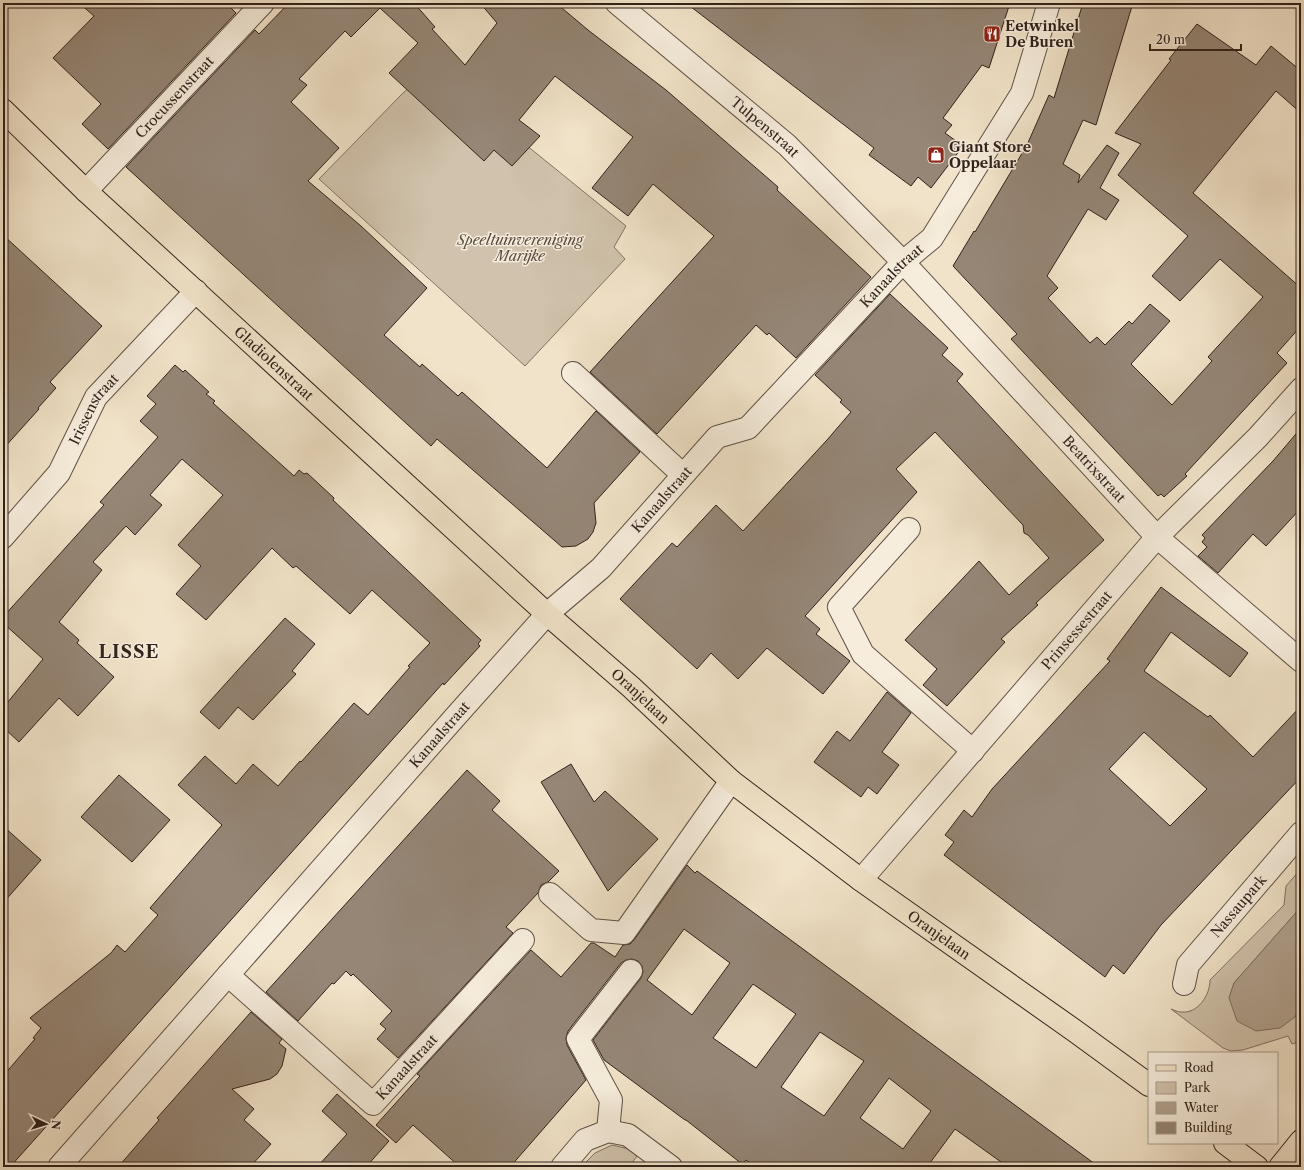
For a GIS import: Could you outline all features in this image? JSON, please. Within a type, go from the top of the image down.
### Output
[{"type":"main road","name":"Gladiolenstraat","points":[[3,110],[86,191],[547,614]]},
{"type":"main road","name":"Oranjelaan","points":[[547,614],[631,687],[731,781],[861,880],[1148,1084]]},
{"type":"main road","points":[[1280,1167],[1301,1141]]},
{"type":"main road","points":[[1227,1144],[1257,1167]]},
{"type":"street","name":"Crocussenstraat","points":[[86,191],[263,3]]},
{"type":"street","name":"Tulpenstraat","points":[[617,3],[787,145],[903,262]]},
{"type":"street","name":"Kanaalstraat","points":[[59,1167],[547,614],[601,568],[718,437],[748,428],[903,262],[932,238],[1022,93],[1049,3]]},
{"type":"street","name":"Beatrixstraat","points":[[903,262],[1157,537],[1301,661]]},
{"type":"street","name":"Irissenstraat","points":[[3,537],[59,473],[96,397],[196,291]]},
{"type":"street","points":[[573,372],[683,475]]},
{"type":"street","name":"Prinsessestraat","points":[[861,880],[1157,537],[1258,437],[1301,389]]},
{"type":"street","points":[[909,529],[838,607],[863,654],[972,751]]},
{"type":"street","points":[[550,894],[591,930],[624,933],[731,781]]},
{"type":"street","name":"Nassaupark","points":[[1184,984],[1188,966],[1301,833]]},
{"type":"street","name":"Kanaalstraat","points":[[228,975],[373,1104],[523,940]]},
{"type":"street","points":[[608,1131],[611,1100],[578,1039],[631,972]]},
{"type":"street","points":[[562,1167],[585,1140],[608,1131],[628,1135],[671,1167]]},
{"type":"green space","name":"Speeltuinvereniging Marijke","points":[[431,68],[626,226],[614,247],[625,259],[525,366],[319,179],[403,93]]},
{"type":"green space","points":[[1301,869],[1301,907],[1234,983],[1229,998],[1295,1017],[1301,1003],[1301,1041],[1292,1044],[1288,1036],[1243,1050],[1231,1051],[1223,1048],[1171,1009],[1180,1012],[1187,1012],[1198,1007],[1208,992],[1210,980],[1284,905],[1286,886]]},
{"type":"green space","points":[[612,1145],[629,1149],[637,1156],[632,1163],[637,1167],[581,1167],[595,1153]]},
{"type":"water","points":[[1301,907],[1301,1003],[1295,1017],[1280,1028],[1256,1031],[1237,1021],[1229,998],[1234,983]]},
{"type":"building","points":[[79,3],[226,3],[236,13],[108,149],[82,124],[101,104],[53,58],[94,16]]},
{"type":"building","points":[[289,3],[414,3],[435,27],[432,29],[465,65],[497,23],[480,3],[556,3],[588,30],[666,90],[778,187],[777,190],[871,277],[796,358],[769,333],[767,335],[756,325],[657,434],[590,372],[714,236],[653,184],[628,216],[592,188],[633,137],[555,76],[519,120],[540,136],[512,166],[494,150],[484,161],[389,73],[418,43],[380,8],[351,37],[345,31],[299,79],[307,85],[291,102],[339,148],[308,181],[361,226],[427,288],[384,335],[420,367],[422,364],[458,396],[462,392],[547,468],[596,411],[640,452],[594,503],[596,523],[593,532],[588,539],[576,546],[562,547],[437,439],[431,446],[126,167],[255,30],[259,34]]},
{"type":"building","points":[[686,3],[1010,3],[989,68],[982,65],[943,118],[952,125],[945,133],[963,146],[931,188],[918,177],[911,186],[869,155],[874,148]]},
{"type":"building","points":[[1083,3],[1133,3],[1096,125],[1083,120],[1063,164],[1080,175],[1078,183],[1107,145],[1119,153],[1100,188],[1119,200],[1106,220],[1088,209],[1047,276],[1058,288],[1048,298],[1090,343],[1097,337],[1105,345],[1129,321],[1132,324],[1150,304],[1170,321],[1131,364],[1172,405],[1212,361],[1208,357],[1263,297],[1220,259],[1180,301],[1152,276],[1188,236],[1118,175],[1141,144],[1115,133],[1171,60],[1169,59],[1197,24],[1256,65],[1271,46],[1301,71],[1301,113],[1276,91],[1193,193],[1301,288],[1301,326],[1277,353],[1287,363],[1185,474],[1187,476],[1164,497],[1161,494],[1158,496],[1011,339],[1017,334],[953,266],[1027,145],[1049,95],[1054,98]]},
{"type":"building","points":[[3,235],[102,326],[50,382],[56,388],[3,449]]},
{"type":"building","points":[[890,294],[948,348],[942,355],[963,374],[957,381],[1104,540],[1036,603],[1038,605],[1001,639],[1005,642],[947,706],[923,685],[937,669],[905,640],[979,561],[1009,595],[1049,558],[1028,535],[1024,533],[1023,525],[935,432],[896,469],[917,492],[805,616],[820,629],[816,634],[850,661],[823,694],[767,648],[738,679],[711,653],[697,669],[620,599],[672,543],[677,547],[716,505],[743,531],[827,440],[851,412],[840,402],[842,400],[815,375]]},
{"type":"building","points":[[175,365],[183,372],[185,370],[209,392],[206,394],[215,401],[213,403],[294,476],[299,470],[304,474],[307,473],[334,498],[333,500],[481,640],[478,644],[480,646],[444,685],[443,683],[10,1167],[3,1167],[3,1076],[35,1039],[33,1038],[41,1028],[30,1018],[111,953],[117,945],[125,952],[158,915],[150,908],[222,825],[178,785],[205,756],[236,784],[253,764],[278,786],[354,703],[368,715],[410,667],[408,666],[430,643],[372,590],[350,614],[296,566],[293,568],[272,548],[206,620],[176,594],[201,566],[178,545],[223,495],[182,459],[150,495],[162,505],[135,535],[126,526],[93,562],[102,570],[59,622],[79,640],[77,643],[114,677],[78,716],[59,698],[19,742],[3,727],[3,708],[43,659],[3,623],[3,617],[104,505],[100,502],[158,437],[140,421],[156,404],[147,396]]},
{"type":"building","points":[[1301,428],[1301,508],[1266,546],[1253,534],[1218,573],[1198,556],[1207,547],[1202,542],[1205,538],[1202,535],[1273,461]]},
{"type":"building","points":[[1161,587],[1248,653],[1230,677],[1171,632],[1144,671],[1208,717],[1210,715],[1253,757],[1301,706],[1301,777],[1161,925],[1124,974],[1113,965],[1105,977],[944,855],[954,842],[945,835],[964,810],[972,817],[992,789],[1110,661],[1107,659]],"holes":[[[1144,732],[1207,789],[1170,826],[1109,769]]]},
{"type":"building","points":[[285,618],[315,644],[292,671],[296,674],[253,720],[238,707],[219,729],[200,712]]},
{"type":"building","points":[[887,692],[911,713],[882,752],[899,765],[877,794],[868,787],[861,797],[814,762],[837,731],[850,741]]},
{"type":"building","points":[[571,764],[594,802],[605,791],[658,839],[608,891],[541,782]]},
{"type":"building","points":[[467,770],[500,801],[492,810],[559,871],[548,882],[541,885],[538,893],[506,927],[513,933],[398,1058],[377,1039],[386,1029],[380,1024],[392,1011],[353,974],[351,976],[346,971],[334,984],[332,983],[298,1021],[266,992]]},
{"type":"building","points":[[119,775],[170,820],[132,862],[81,817]]},
{"type":"building","points":[[3,826],[41,860],[3,903]]},
{"type":"building","points":[[687,865],[695,873],[697,871],[1099,1167],[1008,1167],[955,1129],[927,1167],[756,1167],[746,1160],[742,1164],[686,1120],[604,1060],[593,1040],[641,978],[643,972],[642,966],[638,961],[632,959],[621,963],[568,1031],[566,1038],[567,1045],[586,1080],[510,1167],[460,1167],[413,1125],[396,1143],[376,1125],[420,1076],[417,1074],[531,950],[561,977],[591,943],[594,943],[615,957],[623,945],[630,944]],"holes":[[[684,929],[730,963],[692,1015],[647,980]],[[753,984],[796,1014],[756,1068],[713,1038]],[[820,1032],[864,1061],[824,1116],[781,1087]],[[889,1078],[931,1111],[903,1149],[860,1118]]]},
{"type":"building","points":[[251,1012],[282,1039],[279,1043],[286,1049],[282,1066],[277,1074],[270,1079],[232,1089],[254,1109],[244,1120],[271,1144],[250,1167],[118,1167],[159,1120],[157,1118]]},
{"type":"building","points":[[337,1094],[389,1141],[366,1167],[317,1167],[347,1134],[322,1111]]},
{"type":"place","name":"Eetwinkel De Buren","points":[[992,34]]},
{"type":"place","name":"Giant Store Oppelaar","points":[[936,155]]},
{"type":"district","name":"LISSE","points":[[129,652]]}]
